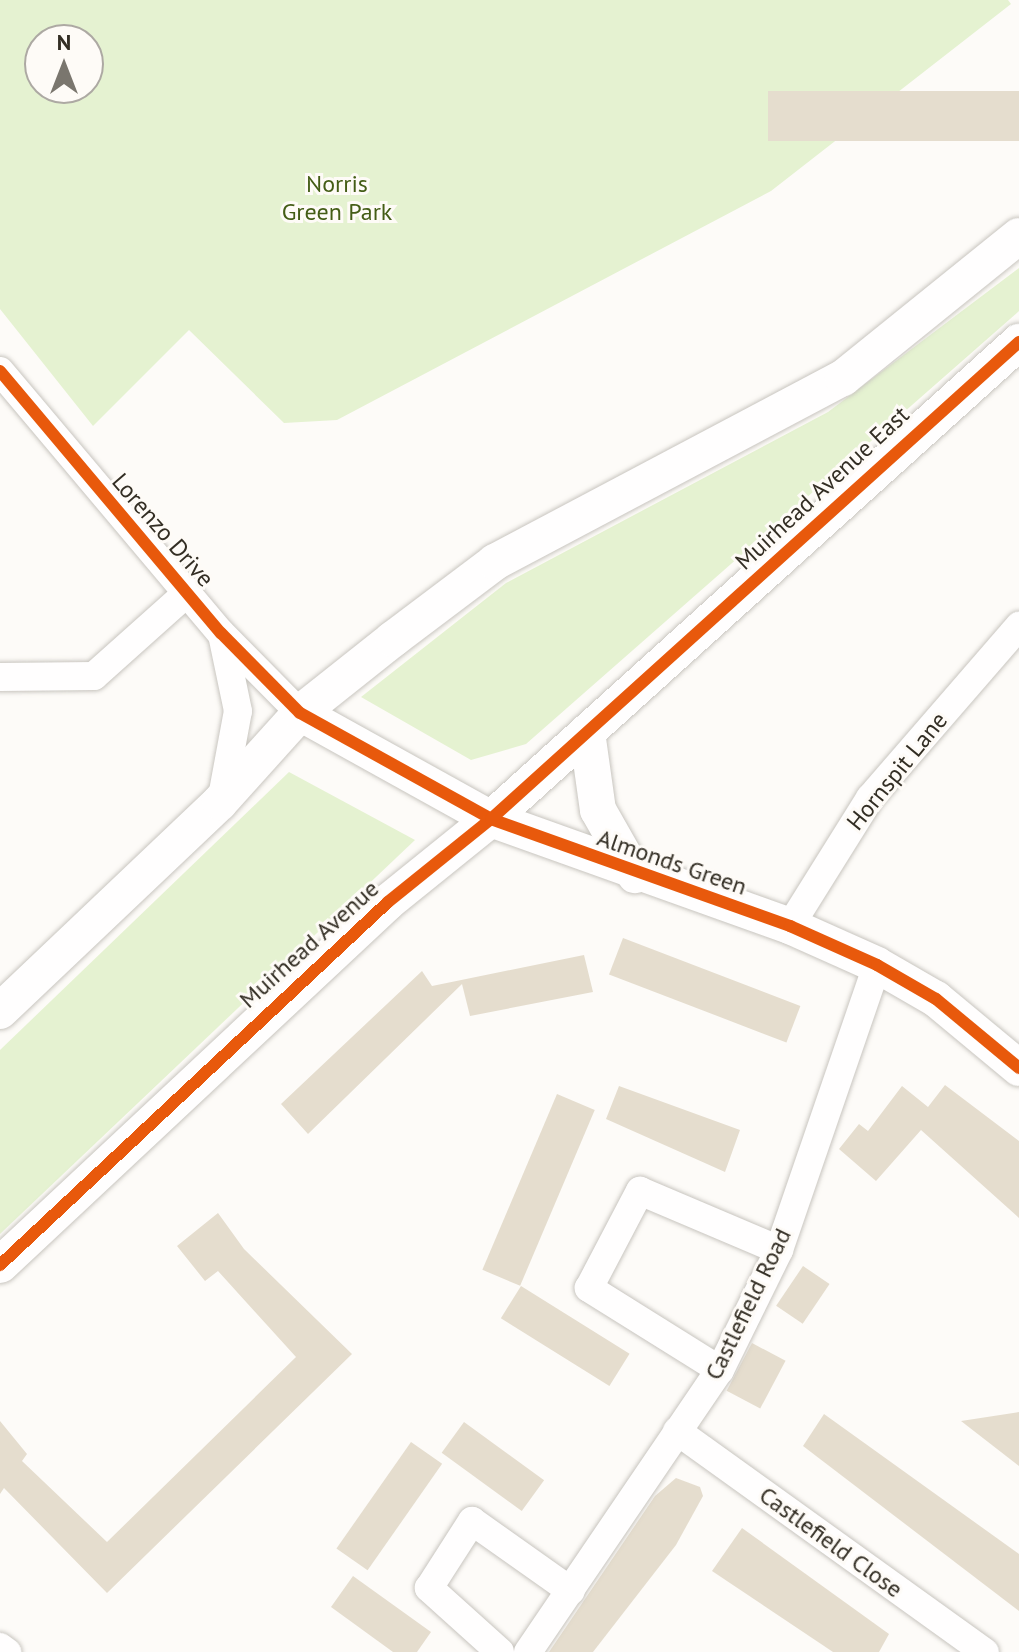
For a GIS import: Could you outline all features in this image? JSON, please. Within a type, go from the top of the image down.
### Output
[{"type":"street","points":[[0,1011],[220,802],[300,713],[495,562],[577,515],[843,378],[1019,236]]},
{"type":"street","name":"Muirhead Avenue East","points":[[658,669],[1019,342]]},
{"type":"street","name":"Lorenzo Drive","points":[[0,371],[189,591],[221,633],[300,713]]},
{"type":"street","points":[[0,677],[94,676],[189,591]]},
{"type":"street","name":"Hornspit Lane","points":[[790,926],[870,798],[1019,626]]},
{"type":"street","points":[[220,802],[238,711],[221,633]]},
{"type":"street","name":"Muirhead Avenue","points":[[0,1265],[227,1048],[658,669]]},
{"type":"street","name":"Almonds Green","points":[[300,713],[491,819],[635,875],[790,926],[877,965],[936,999],[1019,1068]]},
{"type":"street","points":[[587,732],[598,810],[635,875]]},
{"type":"street","name":"Castlefield Road","points":[[528,1652],[720,1370],[779,1250],[877,965]]},
{"type":"street","points":[[720,1370],[589,1288],[640,1191],[779,1250]]},
{"type":"street","name":"Castlefield Close","points":[[677,1431],[985,1652]]},
{"type":"street","points":[[500,1652],[429,1588],[472,1521],[571,1591]]},
{"type":"street","points":[[0,1647],[7,1652]]},
{"type":"green space","name":"Norris Green Park","points":[[0,0],[1008,0],[1011,4],[771,191],[337,420],[284,423],[189,330],[93,426],[0,309]]},
{"type":"green space","points":[[1019,268],[1019,311],[526,744],[471,760],[361,697],[506,583],[828,412]]},
{"type":"green space","points":[[289,772],[415,840],[0,1234],[0,1050]]},
{"type":"building","points":[[768,91],[1019,91],[1019,141],[768,141]]},
{"type":"building","points":[[623,938],[800,1006],[786,1042],[609,974]]},
{"type":"building","points":[[584,955],[593,992],[470,1016],[462,984],[308,1134],[281,1104],[422,971],[432,986]]},
{"type":"building","points":[[945,1085],[1019,1141],[1019,1218],[921,1130],[876,1181],[839,1149],[859,1124],[868,1131],[902,1086],[928,1107]]},
{"type":"building","points":[[619,1086],[740,1130],[725,1172],[606,1119]]},
{"type":"building","points":[[557,1094],[595,1110],[520,1286],[482,1270]]},
{"type":"building","points":[[218,1213],[244,1249],[352,1354],[107,1593],[4,1488],[0,1494],[0,1421],[27,1454],[22,1461],[107,1542],[296,1357],[218,1271],[205,1281],[177,1246]]},
{"type":"building","points":[[803,1266],[830,1284],[803,1324],[776,1306]]},
{"type":"building","points":[[521,1286],[630,1354],[609,1386],[501,1318]]},
{"type":"building","points":[[752,1343],[786,1361],[760,1409],[727,1391]]},
{"type":"building","points":[[1019,1412],[1019,1466],[961,1421]]},
{"type":"building","points":[[824,1414],[1019,1554],[1019,1611],[803,1446]]},
{"type":"building","points":[[464,1422],[544,1480],[522,1511],[442,1453]]},
{"type":"building","points":[[411,1442],[442,1464],[368,1570],[336,1548]]},
{"type":"building","points":[[676,1478],[700,1487],[703,1496],[676,1545],[593,1652],[549,1652],[655,1496]]},
{"type":"building","points":[[742,1528],[889,1634],[879,1652],[833,1652],[712,1571]]},
{"type":"building","points":[[353,1576],[431,1632],[417,1652],[393,1652],[331,1607]]},
{"type":"cycle path","points":[[0,1265],[388,902],[491,819],[1019,342]]},
{"type":"cycle path","points":[[0,371],[221,633],[300,713],[491,819],[790,926],[877,965],[936,999],[1019,1068]]}]
